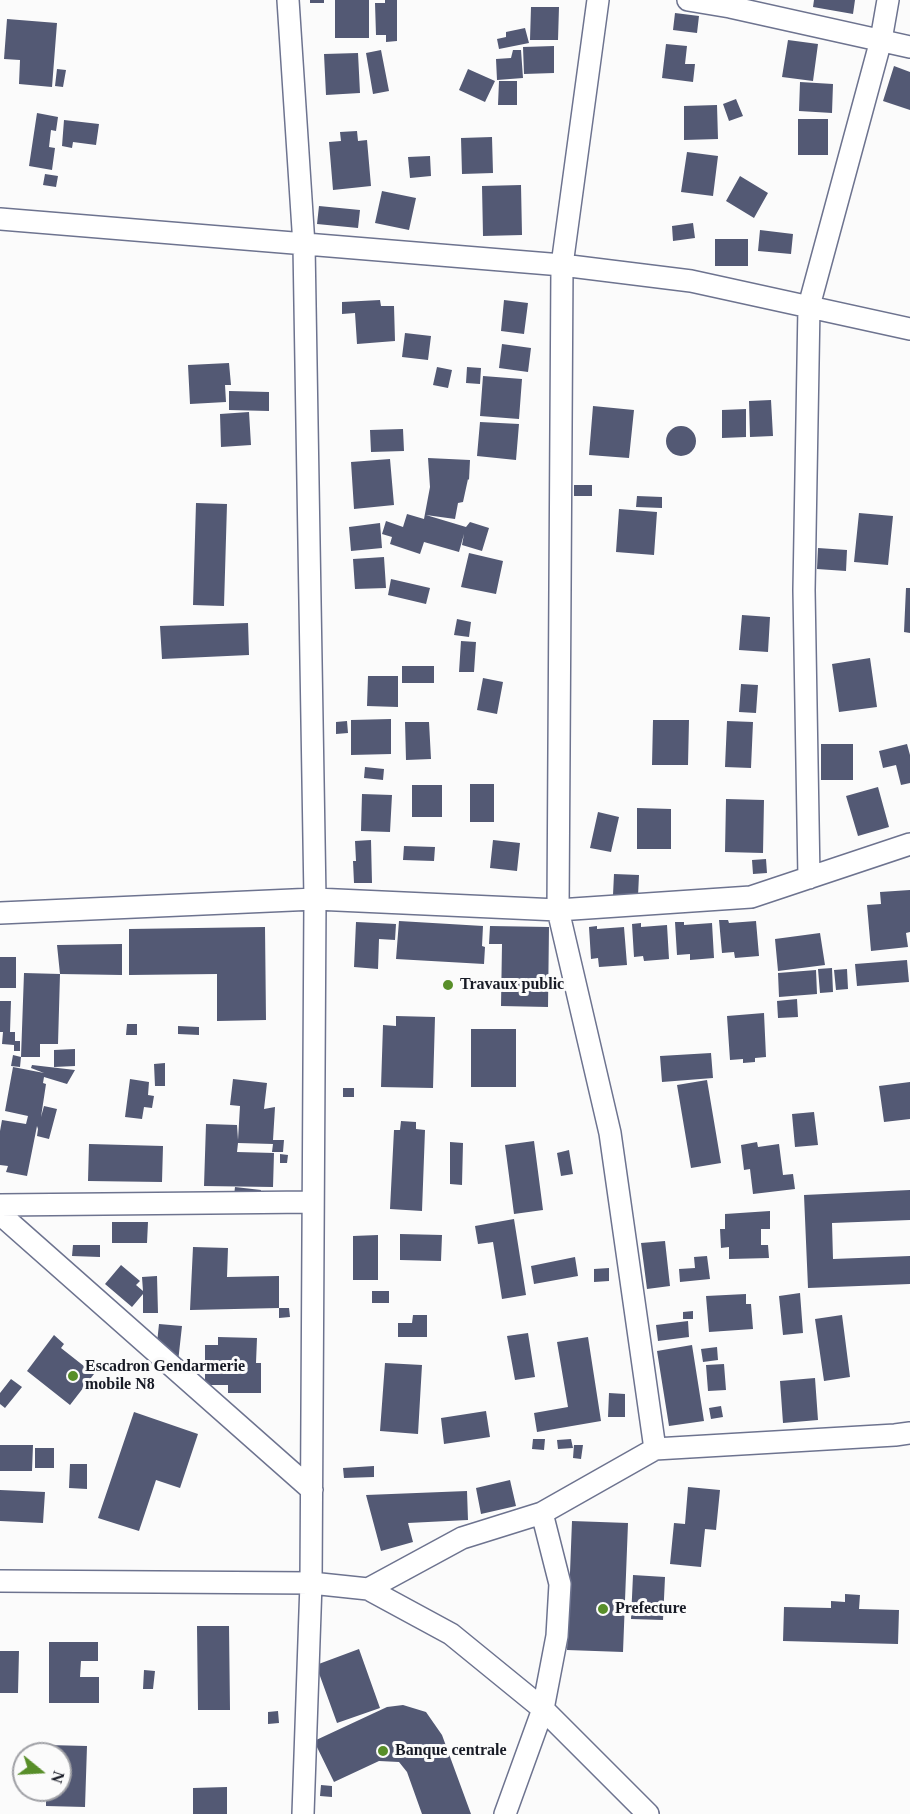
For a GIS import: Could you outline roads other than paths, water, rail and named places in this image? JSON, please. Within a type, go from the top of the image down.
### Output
[{"type":"street","points":[[288,0],[304,244],[315,899],[311,1583],[303,1814]]},
{"type":"street","points":[[598,0],[562,266],[558,910],[609,1133],[655,1449]]},
{"type":"street","points":[[688,0],[730,7],[910,47]]},
{"type":"street","points":[[809,878],[804,590],[809,306],[881,40],[888,0]]},
{"type":"street","points":[[0,219],[562,266],[691,281],[910,329]]},
{"type":"street","points":[[0,913],[315,899],[558,910],[751,897],[910,844]]},
{"type":"street","points":[[0,1205],[314,1202]]},
{"type":"street","points":[[0,1214],[312,1490]]},
{"type":"street","points":[[368,1589],[462,1538],[542,1513],[655,1449],[896,1436],[910,1433]]},
{"type":"street","points":[[505,1814],[543,1709],[557,1636],[560,1584],[542,1513]]},
{"type":"street","points":[[0,1581],[311,1583],[368,1589],[451,1634],[543,1709],[648,1814]]},
{"type":"place","name":"Travaux public","points":[[448,985]]},
{"type":"place","name":"Escadron Gendarmerie mobile N8","points":[[73,1376]]},
{"type":"place","name":"Prefecture","points":[[603,1609]]},
{"type":"place","name":"Banque centrale","points":[[383,1751]]}]
